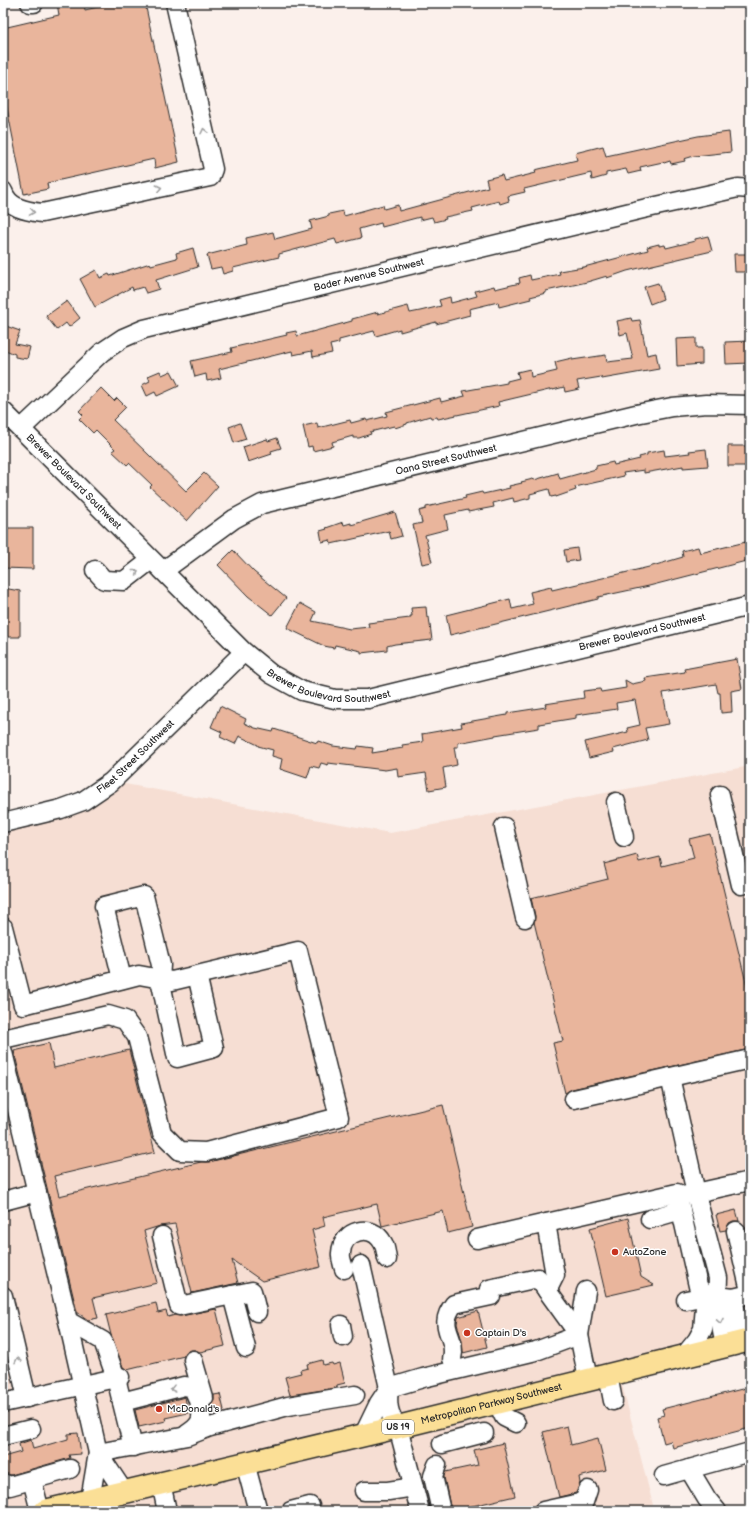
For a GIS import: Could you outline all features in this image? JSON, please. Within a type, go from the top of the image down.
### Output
[{"type":"main road","name":"Metropolitan Parkway Southwest","points":[[49,1510],[398,1427],[442,1431],[497,1402],[739,1342]]},
{"type":"street","points":[[3,191],[5,199],[20,210],[42,213],[210,178],[213,169],[175,3]]},
{"type":"street","name":"Bader Avenue Southwest","points":[[21,429],[102,352],[123,338],[144,329],[643,209],[738,188],[750,189]]},
{"type":"street","name":"Oana Street Southwest","points":[[94,570],[104,580],[124,581],[157,566],[234,519],[262,504],[636,414],[672,407],[750,405]]},
{"type":"street","name":"Brewer Boulevard Southwest","points":[[3,411],[244,652],[271,674],[302,691],[335,699],[368,699],[750,606]]},
{"type":"street","name":"Fleet Street Southwest","points":[[3,823],[61,809],[83,801],[111,782],[244,652]]},
{"type":"street","points":[[720,795],[741,885],[750,883]]},
{"type":"street","points":[[616,802],[624,837]]},
{"type":"street","points":[[504,827],[525,918]]},
{"type":"street","points":[[122,979],[104,906],[144,896],[161,965],[160,979],[177,1058],[214,1048],[197,975]]},
{"type":"street","points":[[3,927],[23,1004],[139,975],[172,981],[298,951],[338,1117],[206,1152],[180,1151],[162,1134],[137,1037],[125,1020],[108,1015],[3,1039]]},
{"type":"street","points":[[3,1052],[68,1321],[98,1453],[124,1492]]},
{"type":"street","points":[[574,1099],[750,1059]]},
{"type":"street","points":[[670,1077],[718,1278],[727,1296]]},
{"type":"street","points":[[650,1219],[680,1204],[697,1193],[750,1181]]},
{"type":"street","points":[[3,1201],[37,1192]]},
{"type":"street","points":[[477,1239],[677,1193],[698,1286],[727,1296]]},
{"type":"street","points":[[546,1222],[555,1275],[547,1291]]},
{"type":"street","points":[[387,1259],[383,1243],[376,1235],[365,1230],[353,1232],[345,1240],[341,1254],[352,1267],[389,1388],[387,1402],[392,1418],[398,1427],[420,1511]]},
{"type":"street","points":[[736,1231],[750,1291]]},
{"type":"street","points":[[162,1236],[179,1306],[252,1291],[257,1312]]},
{"type":"street","points":[[453,1365],[454,1352],[445,1320],[447,1312],[454,1304],[538,1278],[579,1335],[598,1377],[613,1401]]},
{"type":"street","points":[[579,1335],[586,1291]]},
{"type":"street","points":[[232,1295],[246,1348]]},
{"type":"street","points":[[3,1296],[27,1398]]},
{"type":"street","points":[[686,1300],[727,1296]]},
{"type":"street","points":[[727,1296],[717,1303],[739,1342]]},
{"type":"street","points":[[684,1356],[697,1340],[703,1329],[727,1296]]},
{"type":"street","points":[[438,1300],[453,1365]]},
{"type":"street","points":[[68,1321],[103,1341],[118,1378],[133,1447]]},
{"type":"street","points":[[364,1434],[389,1388],[423,1378],[453,1365],[536,1351],[579,1335]]},
{"type":"street","points":[[193,1360],[210,1427]]},
{"type":"street","points":[[3,1403],[118,1378]]},
{"type":"street","points":[[122,1402],[184,1386],[191,1387],[196,1392],[202,1416],[200,1424],[182,1437]]},
{"type":"street","points":[[98,1453],[188,1436],[210,1427],[288,1406],[355,1395]]},
{"type":"street","points":[[497,1402],[504,1417],[516,1423]]},
{"type":"street","points":[[3,1436],[31,1429]]},
{"type":"street","points":[[442,1431],[484,1433]]},
{"type":"street","points":[[664,1476],[750,1452]]},
{"type":"street","points":[[90,1500],[98,1453]]},
{"type":"street","points":[[245,1463],[258,1511]]},
{"type":"street","points":[[437,1465],[433,1476],[441,1511]]},
{"type":"street","points":[[3,1483],[10,1486],[70,1469]]},
{"type":"street","points":[[689,1469],[707,1499],[717,1511]]},
{"type":"street","points":[[32,1480],[49,1510]]},
{"type":"street","points":[[161,1483],[167,1511]]},
{"type":"street","points":[[364,1491],[415,1489],[435,1485]]},
{"type":"street","points":[[543,1511],[584,1502],[588,1490]]},
{"type":"street","points":[[291,1511],[310,1506]]},
{"type":"shaded area","points":[[750,766],[750,1340],[617,1365],[653,1505],[631,1511],[3,1511],[3,823],[35,815],[109,781],[390,833]]},
{"type":"building","points":[[57,3],[84,3],[85,10],[115,3],[145,3],[179,162],[155,168],[154,159],[47,183],[48,189],[24,194],[3,88],[3,28],[59,15]]},
{"type":"building","points":[[729,132],[731,152],[694,156],[684,159],[685,161],[671,164],[670,161],[663,162],[640,167],[641,171],[628,174],[626,169],[606,173],[606,176],[592,180],[591,173],[524,189],[525,192],[508,196],[509,201],[500,204],[499,201],[472,208],[473,211],[445,217],[446,219],[434,222],[432,217],[420,220],[420,217],[382,227],[381,223],[359,229],[361,238],[337,244],[335,239],[279,254],[279,257],[233,268],[233,271],[223,274],[221,267],[211,269],[207,255],[247,245],[246,238],[273,232],[275,239],[312,229],[310,221],[329,216],[329,214],[343,211],[344,216],[383,205],[384,209],[398,205],[399,211],[488,187],[486,179],[502,175],[504,181],[536,173],[535,170],[577,160],[575,153],[603,146],[606,156],[698,136]]},
{"type":"building","points":[[708,236],[712,251],[627,271],[607,278],[607,276],[546,291],[546,293],[530,297],[531,299],[499,307],[498,302],[469,309],[470,315],[436,324],[436,322],[400,332],[400,329],[376,336],[374,331],[339,340],[339,343],[330,345],[332,353],[313,357],[312,351],[293,355],[292,351],[219,369],[221,378],[207,381],[206,374],[195,377],[191,361],[232,352],[231,348],[287,335],[286,333],[296,331],[297,336],[352,321],[352,319],[408,306],[410,313],[420,311],[441,306],[439,300],[450,297],[451,303],[477,296],[475,291],[494,286],[495,289],[520,283],[519,278],[530,275],[531,280],[560,274],[559,271],[584,267],[648,250],[647,247],[659,244],[659,246],[665,245],[666,248],[695,241],[695,239]]},
{"type":"building","points":[[193,248],[198,267],[156,280],[159,289],[146,293],[143,287],[133,290],[132,287],[95,307],[80,279],[96,270],[100,278],[109,274],[110,276],[150,263],[151,265],[177,258],[176,253]]},
{"type":"building","points":[[734,254],[750,254],[750,272],[735,272]]},
{"type":"building","points":[[658,283],[663,299],[650,304],[644,287]]},
{"type":"building","points":[[67,301],[80,318],[69,327],[66,323],[57,330],[46,316]]},
{"type":"building","points":[[631,318],[632,321],[640,320],[647,355],[656,353],[659,369],[602,379],[601,377],[577,381],[579,389],[565,392],[564,387],[553,389],[498,402],[499,406],[438,419],[437,417],[431,418],[430,416],[395,428],[394,426],[370,432],[371,434],[359,438],[353,438],[353,436],[332,442],[333,446],[313,451],[312,446],[308,447],[303,426],[317,423],[318,428],[350,420],[351,423],[387,416],[386,412],[440,398],[441,402],[465,396],[463,391],[507,383],[507,381],[519,378],[517,372],[530,369],[531,377],[557,371],[555,362],[572,358],[572,360],[606,355],[607,362],[633,359],[627,333],[620,335],[617,321]]},
{"type":"building","points":[[3,325],[20,331],[15,344],[30,347],[27,359],[15,357],[15,354],[3,349]]},
{"type":"building","points":[[696,338],[696,348],[702,348],[702,364],[677,366],[676,339]]},
{"type":"building","points":[[750,341],[750,363],[726,364],[725,342]]},
{"type":"building","points":[[160,371],[162,375],[171,371],[179,386],[157,396],[155,392],[147,396],[142,385],[150,381],[148,376]]},
{"type":"building","points":[[101,388],[114,401],[117,398],[126,407],[113,420],[186,491],[204,473],[218,486],[187,521],[150,487],[152,485],[129,463],[127,465],[112,451],[115,449],[96,430],[93,433],[79,419],[83,415],[79,411]]},
{"type":"building","points":[[240,423],[246,439],[234,443],[229,427]]},
{"type":"building","points":[[277,438],[281,448],[271,451],[272,454],[248,462],[243,447],[267,439],[268,441]]},
{"type":"building","points":[[728,446],[748,446],[748,448],[750,448],[750,466],[728,466]]},
{"type":"building","points":[[706,449],[708,466],[683,468],[683,466],[644,473],[644,470],[623,473],[624,476],[575,487],[576,490],[556,497],[551,497],[549,489],[530,494],[530,498],[514,502],[513,498],[493,503],[494,507],[468,512],[468,510],[445,515],[448,529],[425,535],[432,562],[422,564],[413,525],[422,523],[419,511],[426,509],[426,507],[466,498],[465,496],[482,492],[483,494],[510,488],[509,486],[522,483],[521,482],[558,473],[560,479],[596,469],[596,466],[613,462],[614,465],[640,459],[639,457],[647,455],[647,453],[664,450],[665,456],[690,453],[689,451]]},
{"type":"building","points":[[395,512],[402,536],[391,539],[389,531],[331,544],[330,540],[322,542],[320,531],[327,529],[326,528],[343,522],[344,525],[351,523],[351,525]]},
{"type":"building","points":[[3,528],[33,528],[33,569],[3,568]]},
{"type":"building","points":[[750,541],[750,560],[450,635],[446,615],[510,599],[512,609],[533,604],[530,592],[551,587],[552,590],[649,567],[683,557],[682,551],[698,547],[700,553]]},
{"type":"building","points":[[577,548],[579,560],[566,562],[564,550]]},
{"type":"building","points":[[233,550],[254,572],[286,598],[272,615],[248,596],[218,565]]},
{"type":"building","points":[[3,588],[20,591],[20,637],[3,637]]},
{"type":"building","points":[[300,603],[316,612],[312,621],[350,629],[369,627],[368,623],[410,618],[410,616],[412,616],[411,608],[426,607],[432,640],[395,644],[387,646],[387,650],[361,653],[361,651],[335,645],[334,648],[324,646],[287,628]]},
{"type":"building","points":[[737,659],[742,689],[731,691],[732,712],[721,713],[720,693],[718,693],[716,684],[663,693],[669,724],[645,728],[648,740],[613,749],[614,752],[589,758],[585,742],[628,732],[627,728],[640,725],[635,700],[616,703],[617,709],[576,715],[576,718],[539,724],[539,728],[458,743],[458,747],[454,747],[457,765],[443,768],[446,787],[429,790],[426,773],[398,777],[397,768],[385,770],[328,763],[328,765],[321,763],[319,768],[311,766],[307,778],[280,769],[282,759],[272,756],[273,750],[258,746],[239,736],[235,744],[220,737],[222,732],[211,727],[220,706],[246,719],[244,723],[255,728],[273,732],[274,729],[317,743],[318,741],[333,746],[357,749],[358,746],[373,748],[372,753],[403,748],[402,745],[423,742],[422,734],[462,727],[461,723],[507,715],[507,713],[546,707],[545,704],[584,698],[583,691],[600,689],[601,692],[626,688],[625,680],[632,684],[646,681],[645,678],[685,672],[684,669]]},
{"type":"building","points":[[710,834],[750,999],[750,1049],[572,1089],[565,1093],[553,1043],[563,1041],[534,922],[535,916],[531,898],[608,879],[604,864],[637,855],[639,862],[660,857],[662,866],[694,858],[689,839]]},
{"type":"building","points":[[49,1043],[54,1068],[129,1050],[155,1152],[54,1176],[59,1196],[201,1162],[209,1162],[443,1105],[472,1227],[448,1233],[443,1211],[382,1226],[377,1204],[323,1217],[325,1226],[312,1230],[321,1267],[262,1281],[232,1260],[238,1283],[192,1293],[175,1224],[160,1226],[144,1231],[157,1283],[93,1298],[98,1318],[88,1320],[77,1312],[14,1051]]},
{"type":"building","points":[[736,1210],[739,1221],[729,1223],[726,1230],[720,1231],[716,1215]]},
{"type":"building","name":"AutoZone","points":[[628,1218],[641,1277],[654,1285],[606,1296],[590,1228]]},
{"type":"building","points":[[156,1303],[158,1313],[166,1311],[168,1317],[216,1309],[225,1346],[200,1352],[190,1350],[186,1352],[184,1356],[127,1370],[123,1367],[111,1335],[106,1315]]},
{"type":"building","name":"Captain D's","points":[[478,1311],[487,1347],[463,1353],[462,1341],[457,1324],[458,1317]]},
{"type":"building","points":[[322,1360],[323,1365],[340,1363],[345,1383],[337,1385],[335,1388],[290,1395],[285,1377],[301,1373],[300,1370],[308,1368],[307,1364]]},
{"type":"building","points":[[750,1387],[750,1428],[673,1448],[671,1441],[664,1443],[657,1417],[664,1415],[662,1409]]},
{"type":"building","points":[[220,1394],[224,1410],[212,1414],[210,1406],[214,1401],[214,1395]]},
{"type":"building","name":"McDonald's","points":[[185,1397],[188,1413],[165,1418],[166,1421],[139,1427],[135,1410]]},
{"type":"building","points":[[567,1426],[571,1445],[598,1438],[606,1470],[579,1477],[580,1483],[576,1493],[559,1497],[543,1432]]},
{"type":"building","points":[[78,1433],[81,1454],[69,1455],[70,1458],[11,1475],[3,1473],[3,1457],[21,1452],[19,1444],[31,1440],[33,1449],[68,1439],[68,1434]]},
{"type":"building","points":[[503,1443],[515,1496],[451,1511],[444,1477],[445,1472],[478,1465],[474,1450]]},
{"type":"place","name":"AutoZone","points":[[615,1252]]},
{"type":"place","name":"Captain D's","points":[[467,1333]]},
{"type":"place","name":"McDonald's","points":[[159,1409]]}]
